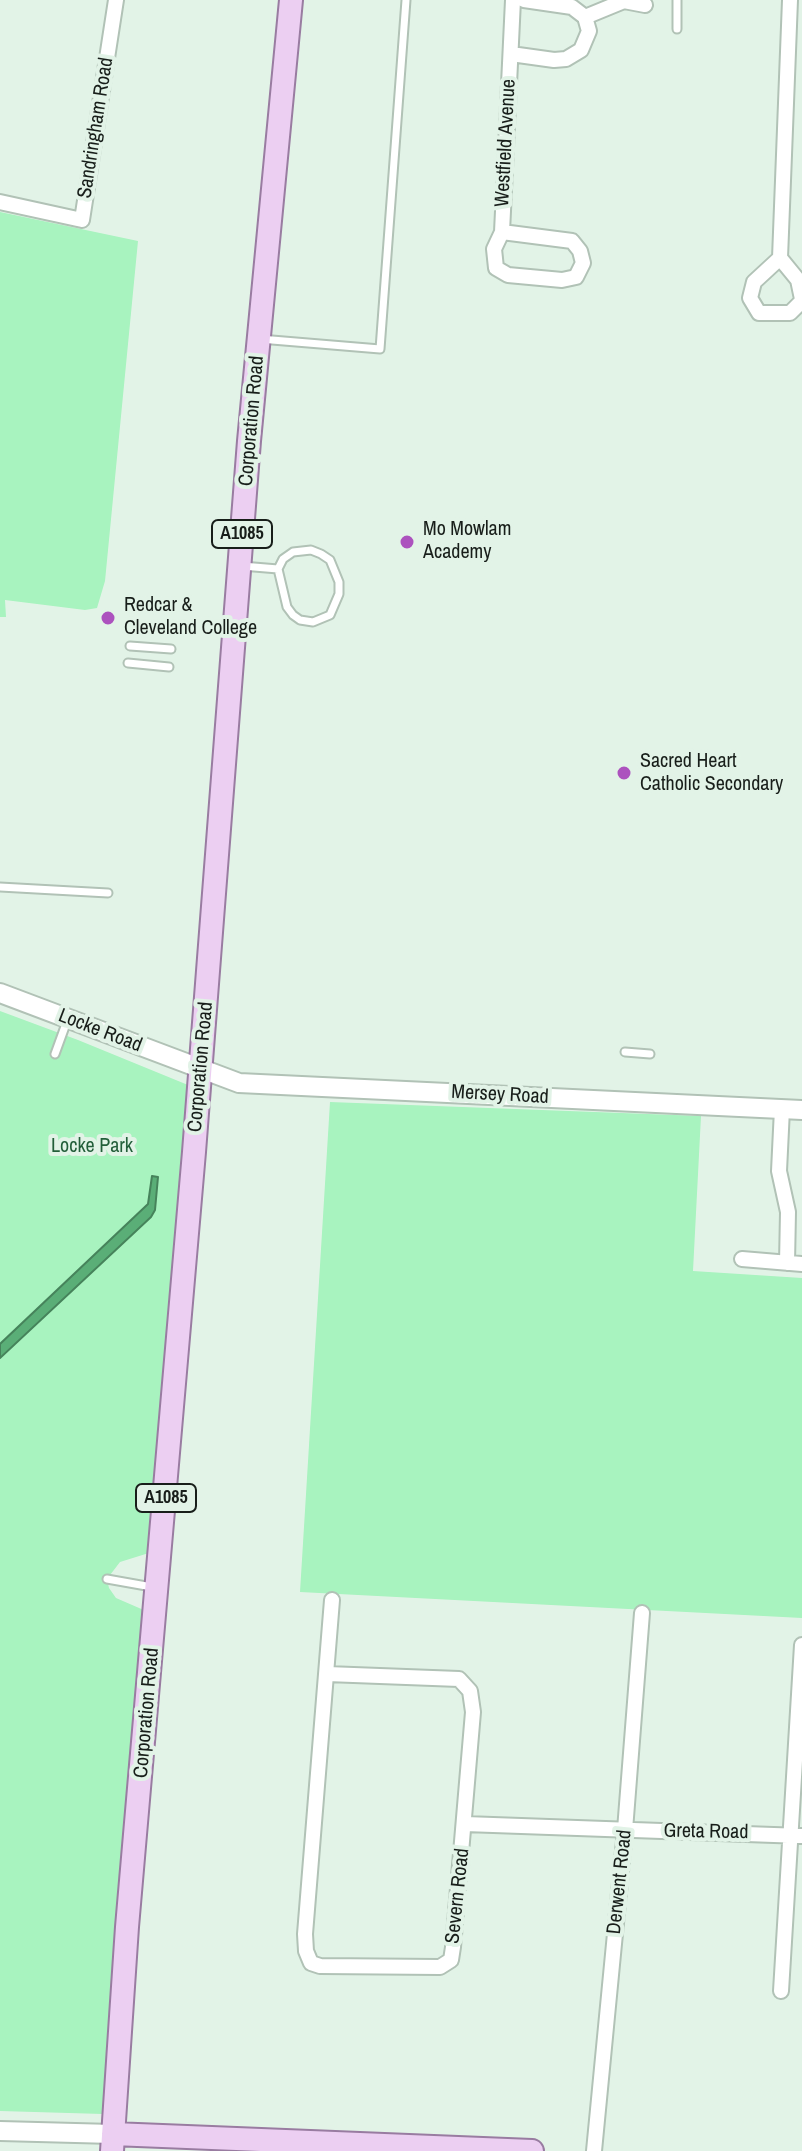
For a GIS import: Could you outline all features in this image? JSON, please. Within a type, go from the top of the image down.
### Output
[{"type":"main road","name":"Corporation Road","points":[[112,2142],[127,1927],[158,1588],[240,566],[291,0]]},
{"type":"main road","points":[[112,2142],[532,2151]]},
{"type":"street","name":"Sandringham Road","points":[[0,202],[82,220],[116,0]]},
{"type":"street","name":"Westfield Avenue","points":[[502,232],[572,241],[580,251],[583,263],[576,277],[562,280],[508,275],[496,268],[494,249],[502,232],[513,0]]},
{"type":"street","points":[[524,0],[572,7],[585,17],[624,1],[645,5]]},
{"type":"street","points":[[780,258],[754,282],[750,298],[759,313],[790,313],[802,300],[798,280],[780,258],[790,0]]},
{"type":"street","name":"Westfield Avenue","points":[[511,54],[566,59],[581,50],[589,31],[585,17]]},
{"type":"street","name":"Locke Road","points":[[0,993],[201,1069]]},
{"type":"street","name":"Mersey Road","points":[[201,1069],[239,1083],[802,1110]]},
{"type":"street","points":[[742,1259],[794,1263],[779,1171],[782,1109]]},
{"type":"street","name":"Severn Road","points":[[327,1674],[459,1679],[470,1691],[473,1712],[451,1960],[440,1967],[320,1966],[311,1963],[305,1934],[332,1600]]},
{"type":"street","name":"Derwent Road","points":[[594,2151],[642,1613]]},
{"type":"street","points":[[781,1991],[796,1835],[802,1645]]},
{"type":"street","name":"Greta Road","points":[[465,1824],[796,1835]]},
{"type":"street","points":[[0,2131],[112,2142]]},
{"type":"lane","points":[[260,339],[380,349],[406,0]]},
{"type":"lane","points":[[677,0],[677,29]]},
{"type":"lane","points":[[302,550],[311,550],[330,560],[339,582],[339,594],[330,615],[313,622],[300,620],[293,615],[287,607],[278,569],[283,559],[302,550]]},
{"type":"lane","points":[[240,566],[278,569]]},
{"type":"lane","points":[[130,646],[171,649]]},
{"type":"lane","points":[[128,663],[169,667]]},
{"type":"lane","points":[[0,887],[108,893]]},
{"type":"lane","points":[[55,1054],[68,1019]]},
{"type":"lane","points":[[625,1052],[650,1054]]},
{"type":"lane","points":[[107,1579],[158,1588]]},
{"type":"green space","points":[[0,212],[138,241],[105,581],[97,608],[85,610],[5,600],[6,617],[0,617]]},
{"type":"green space","name":"Locke Park","points":[[0,1011],[188,1085],[152,1552],[120,1562],[107,1579],[116,1598],[146,1611],[103,2114],[0,2111]]},
{"type":"green space","points":[[330,1102],[701,1116],[693,1271],[802,1278],[802,1618],[300,1592]]},
{"type":"shaded area","points":[[152,1176],[158,1177],[155,1210],[151,1217],[0,1358],[0,1344],[148,1204]]},
{"type":"place","name":"Mo Mowlam Academy","points":[[407,542]]},
{"type":"place","name":"Redcar & Cleveland College","points":[[108,618]]},
{"type":"place","name":"Sacred Heart Catholic Secondary","points":[[624,773]]}]
